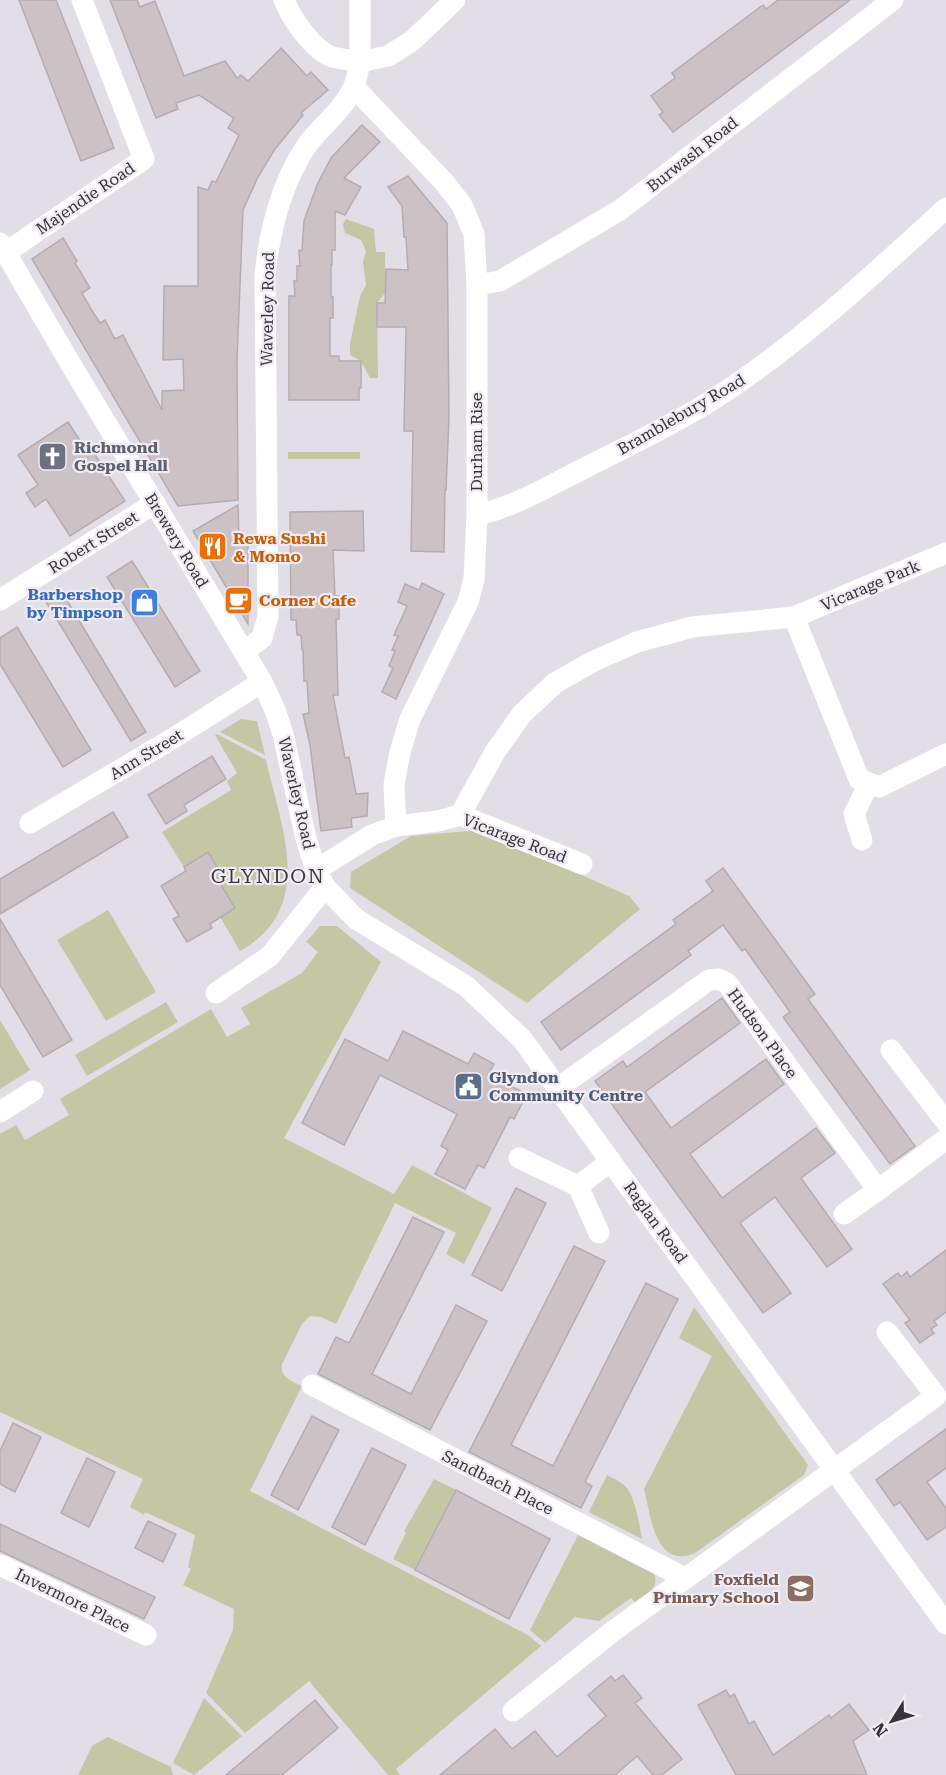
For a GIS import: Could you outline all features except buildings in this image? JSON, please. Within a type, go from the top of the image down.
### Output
[{"type":"street","name":"Majendie Road","points":[[3,248],[144,159],[82,0]]},
{"type":"street","points":[[284,0],[288,10],[309,39],[330,56],[360,62],[388,56],[412,41],[455,0]]},
{"type":"street","name":"Waverley Road","points":[[244,652],[262,638],[268,616],[266,275],[273,220],[293,167],[315,135],[354,87],[360,62],[360,0]]},
{"type":"street","name":"Burwash Road","points":[[477,285],[500,281],[620,210],[893,0]]},
{"type":"street","name":"Durham Rise","points":[[354,87],[444,182],[462,205],[474,234],[477,285],[477,515],[474,579],[468,602],[410,719],[400,752],[394,785],[396,825]]},
{"type":"street","name":"Bramblebury Road","points":[[477,515],[500,510],[713,400],[798,337],[946,208]]},
{"type":"street","name":"Brewery Road","points":[[3,248],[262,682]]},
{"type":"street","name":"Robert Street","points":[[0,600],[155,503]]},
{"type":"street","name":"Vicarage Park","points":[[460,815],[495,752],[522,714],[555,684],[573,672],[637,642],[692,627],[794,617],[946,553]]},
{"type":"street","points":[[794,617],[859,779],[879,786],[946,754]]},
{"type":"street","name":"Waverley Road","points":[[262,682],[283,734],[306,839],[321,879]]},
{"type":"street","name":"Ann Street","points":[[30,823],[172,739],[262,682]]},
{"type":"street","points":[[862,840],[854,814],[869,783]]},
{"type":"street","name":"Vicarage Road","points":[[216,993],[270,956],[321,879],[372,835],[396,825],[438,821],[460,815],[582,864]]},
{"type":"street","name":"Raglan Road","points":[[321,879],[356,919],[466,987],[522,1039],[946,1624]]},
{"type":"street","name":"Hudson Place","points":[[558,1088],[709,980],[718,979],[727,983],[878,1190]]},
{"type":"street","points":[[891,1050],[946,1122]]},
{"type":"street","points":[[0,1112],[33,1091]]},
{"type":"street","points":[[844,1214],[946,1139]]},
{"type":"street","points":[[519,1158],[579,1186],[599,1233]]},
{"type":"street","points":[[579,1186],[611,1161]]},
{"type":"street","points":[[513,1710],[562,1670],[685,1578],[936,1396],[886,1332]]},
{"type":"street","name":"Sandbach Place","points":[[312,1384],[685,1578]]},
{"type":"street","name":"Invermore Place","points":[[0,1565],[146,1635]]},
{"type":"green space","points":[[346,219],[374,229],[376,252],[385,252],[385,293],[377,303],[378,378],[370,378],[361,361],[350,355],[350,344],[360,296],[366,285],[363,262],[366,251],[361,240],[345,233],[343,224]]},
{"type":"green space","points":[[288,452],[360,452],[360,459],[288,459]]},
{"type":"green space","points":[[241,719],[257,721],[265,755],[220,732]]},
{"type":"green space","points":[[215,735],[266,760],[285,839],[288,864],[286,889],[279,912],[264,933],[240,951],[220,917],[235,908],[217,878],[222,875],[209,853],[184,867],[162,832],[231,790],[227,781],[237,773]]},
{"type":"green space","points":[[479,830],[629,896],[640,909],[527,1003],[350,888],[351,872],[411,836]]},
{"type":"green space","points":[[108,910],[156,992],[106,1021],[57,940]]},
{"type":"green space","points":[[320,926],[337,926],[381,962],[284,1138],[394,1194],[412,1165],[492,1208],[464,1264],[446,1254],[456,1233],[395,1203],[336,1324],[321,1317],[310,1316],[302,1324],[282,1368],[287,1378],[302,1386],[250,1491],[528,1635],[541,1646],[396,1769],[400,1775],[388,1775],[309,1681],[245,1733],[206,1693],[233,1630],[234,1609],[183,1585],[191,1569],[188,1567],[195,1535],[145,1512],[144,1515],[130,1507],[143,1479],[0,1412],[0,1134],[16,1125],[25,1140],[69,1115],[60,1099],[211,1009],[227,1037],[250,1024],[241,1008],[302,973],[318,952],[306,942]]},
{"type":"green space","points":[[166,1002],[178,1022],[87,1076],[75,1055]]},
{"type":"green space","points":[[0,1020],[30,1070],[0,1089]]},
{"type":"green space","points":[[694,1307],[808,1465],[804,1475],[695,1553],[682,1556],[671,1554],[657,1538],[644,1489],[712,1356],[679,1338]]},
{"type":"green space","points":[[607,1475],[623,1484],[630,1493],[637,1512],[642,1539],[589,1512]]},
{"type":"green space","points":[[434,1479],[456,1490],[415,1570],[393,1559],[406,1533],[404,1531]]},
{"type":"green space","points":[[578,1535],[648,1571],[653,1571],[654,1586],[636,1603],[631,1598],[599,1621],[575,1617],[545,1643],[530,1630]]},
{"type":"green space","points":[[204,1698],[242,1736],[194,1775],[173,1763]]},
{"type":"green space","points":[[108,1737],[171,1767],[173,1775],[78,1775],[92,1746]]},
{"type":"place","name":"Richmond Gospel Hall","points":[[53,456]]},
{"type":"place","name":"Rewa Sushi & Momo","points":[[212,547]]},
{"type":"place","name":"Corner Cafe","points":[[238,600]]},
{"type":"place","name":"Barbershop by Timpson","points":[[144,603]]},
{"type":"place","name":"Glyndon Community Centre","points":[[468,1086]]},
{"type":"place","name":"Foxfield Primary School","points":[[800,1588]]},
{"type":"district","name":"GLYNDON","points":[[268,876]]}]
